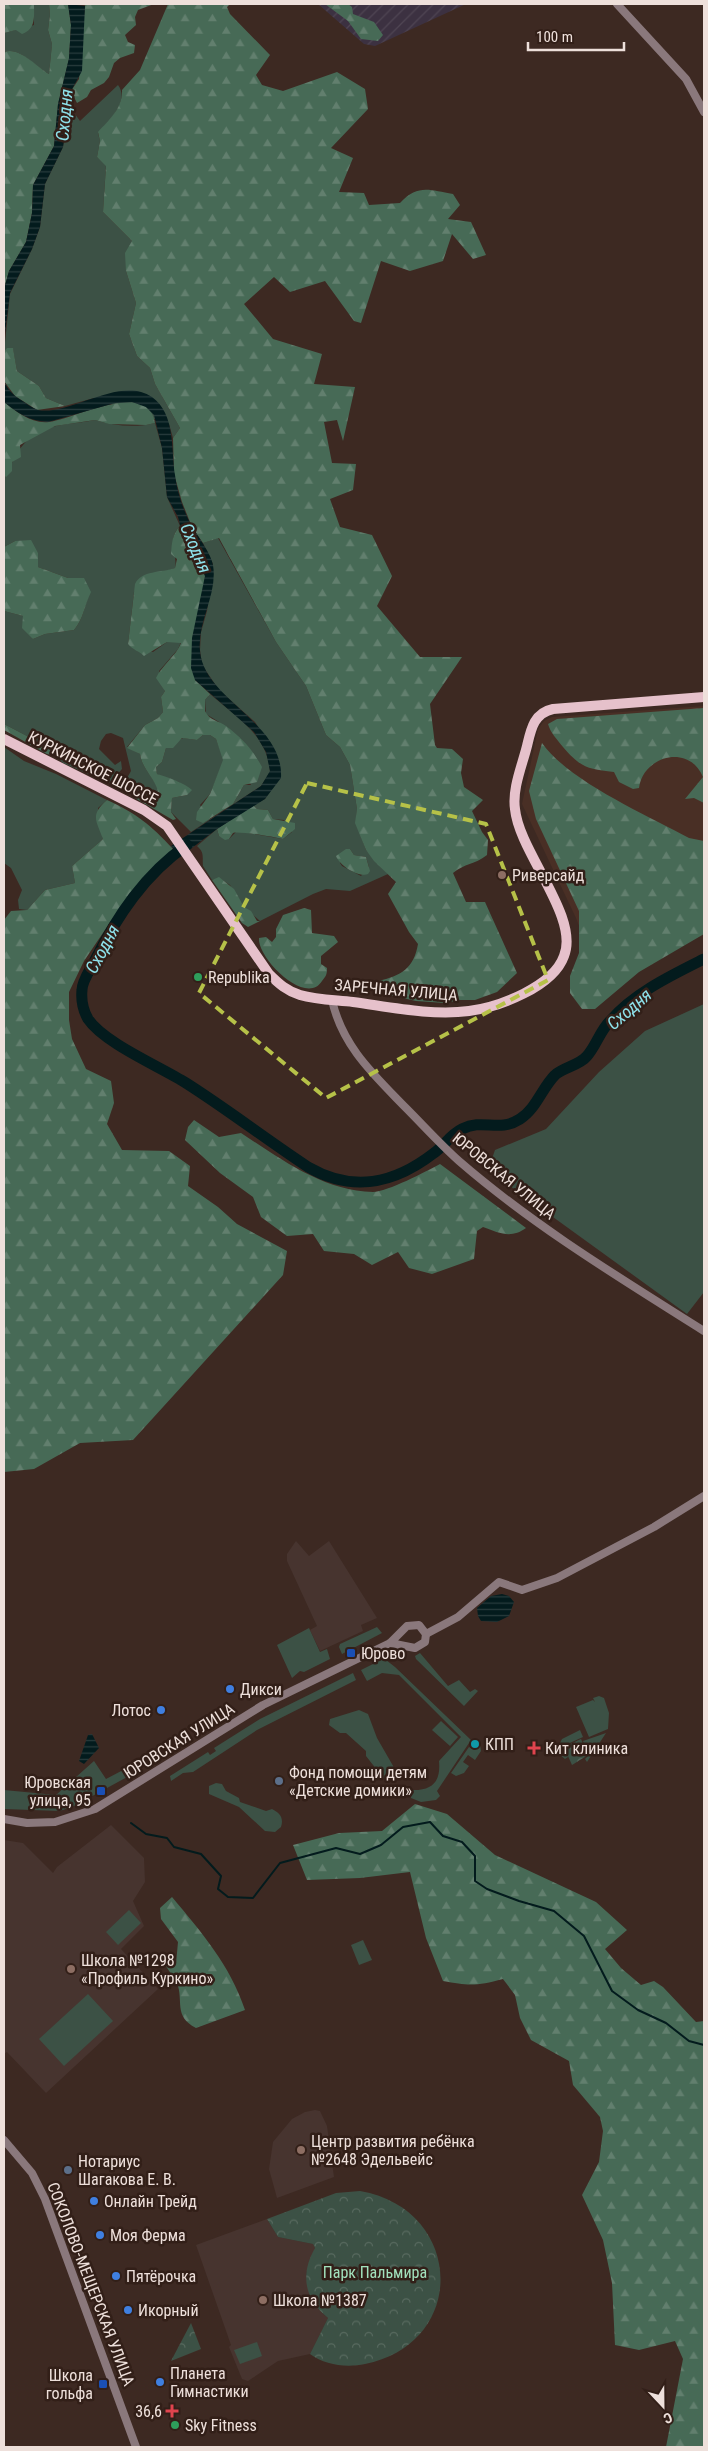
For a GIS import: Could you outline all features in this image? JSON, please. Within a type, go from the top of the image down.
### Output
[{"type":"main road","name":"ЗАРЕЧНАЯ УЛИЦА","points":[[185,851],[277,983],[299,994],[332,1000],[421,1010],[471,1011],[513,998],[550,977],[564,957],[567,947],[566,927],[522,833],[514,809],[531,730],[537,718],[546,710],[553,709],[704,697]]},
{"type":"main road","name":"КУРКИНСКОЕ ШОССЕ","points":[[4,739],[158,818],[175,836],[185,851]]},
{"type":"street","points":[[618,4],[686,79],[704,112]]},
{"type":"street","name":"ЮРОВСКАЯ УЛИЦА","points":[[332,1000],[338,1022],[358,1056],[452,1155],[553,1232],[704,1331]]},
{"type":"street","points":[[426,1634],[458,1617],[499,1582],[522,1590],[538,1586],[654,1527],[704,1496]]},
{"type":"street","points":[[390,1643],[408,1646],[419,1647],[425,1642],[426,1634],[419,1625],[411,1624],[404,1629],[403,1640],[408,1646]]},
{"type":"street","name":"ЮРОВСКАЯ УЛИЦА","points":[[4,1819],[27,1823],[55,1822],[94,1809],[263,1705],[390,1643],[404,1629]]},
{"type":"street","name":"СОКОЛОВО-МЕЩЕРСКАЯ УЛИЦА","points":[[4,2140],[32,2173],[45,2199],[136,2447]]},
{"type":"highlighted area","points":[[307,783],[486,824],[548,980],[326,1098],[199,993]]},
{"type":"shaded area","points":[[318,4],[466,4],[375,46],[364,44]]},
{"type":"shaded area","points":[[704,706],[704,908],[593,963],[576,918],[522,804],[538,729],[544,721],[552,717]]},
{"type":"shaded area","points":[[296,1541],[309,1556],[329,1541],[377,1618],[361,1625],[363,1631],[320,1651],[310,1630],[317,1626],[287,1561],[287,1554]]},
{"type":"shaded area","name":"Школа №1298 «Профиль Куркино»","points":[[111,1825],[144,1858],[145,1882],[133,1901],[144,1926],[121,1949],[158,1989],[46,2093],[7,2052],[4,2054],[4,1840],[23,1843],[53,1873],[57,1867]]},
{"type":"shaded area","name":"Центр развития ребёнка №2648 Эдельвейс","points":[[320,2111],[327,2126],[334,2177],[277,2198],[269,2169],[273,2142],[292,2119],[305,2112]]},
{"type":"shaded area","name":"Школа №1387","points":[[267,2219],[278,2237],[313,2244],[315,2248],[306,2274],[322,2313],[328,2318],[310,2354],[278,2361],[248,2381],[242,2379],[229,2347],[231,2345],[196,2245]]},
{"type":"green space","points":[[4,4],[34,4],[32,26],[27,32],[22,34],[16,30],[4,33]]},
{"type":"green space","points":[[34,4],[49,4],[48,30],[52,44],[49,74],[21,54],[10,51],[4,52],[4,33],[34,25]]},
{"type":"green space","points":[[49,4],[68,4],[71,25],[69,59],[58,104],[54,146],[33,185],[32,213],[26,242],[9,271],[4,289],[4,52],[10,51],[21,54],[49,74],[52,44],[48,30]]},
{"type":"green space","points":[[85,4],[154,4],[138,10],[135,17],[136,25],[125,35],[128,42],[135,45],[134,53],[120,58],[114,63],[109,77],[104,83],[91,90],[87,97],[77,103],[71,91],[79,79]]},
{"type":"green space","points":[[168,4],[230,4],[227,7],[230,14],[270,55],[256,75],[262,85],[283,91],[337,72],[365,89],[368,109],[331,148],[353,158],[339,192],[364,193],[369,205],[400,203],[412,193],[424,190],[453,194],[460,205],[448,219],[471,222],[486,255],[473,259],[452,234],[443,261],[410,271],[381,261],[361,323],[354,321],[325,281],[290,292],[274,277],[244,304],[273,339],[322,354],[314,384],[355,387],[343,441],[337,420],[324,422],[332,463],[356,464],[353,490],[330,499],[340,527],[372,535],[392,576],[377,606],[420,657],[462,657],[430,704],[435,745],[437,748],[452,749],[463,759],[461,773],[464,787],[483,800],[472,811],[488,840],[487,855],[453,873],[466,902],[485,902],[517,973],[497,992],[475,1000],[445,1003],[416,1001],[389,995],[374,995],[378,981],[400,973],[410,965],[418,944],[409,932],[388,894],[396,882],[374,861],[366,850],[355,823],[357,809],[350,765],[340,747],[326,735],[306,686],[276,642],[219,538],[203,543],[192,527],[174,474],[173,438],[180,428],[155,384],[150,368],[137,356],[129,334],[136,303],[126,271],[125,253],[132,241],[103,212],[106,166],[97,157],[100,141],[98,132],[118,108],[122,90],[140,70]]},
{"type":"green space","points":[[325,4],[348,4],[352,7],[353,14],[374,22],[383,35],[378,41],[361,39],[348,21]]},
{"type":"green space","points":[[118,85],[121,91],[120,104],[98,133],[100,141],[97,157],[106,165],[103,212],[132,241],[126,271],[136,303],[129,334],[137,356],[150,368],[155,384],[180,428],[173,438],[169,424],[94,398],[65,406],[46,398],[39,386],[17,371],[13,349],[4,352],[10,294],[32,249],[40,227],[45,184],[63,147],[68,116],[75,114],[80,121]]},
{"type":"green space","points":[[7,348],[13,348],[17,371],[39,386],[46,398],[65,406],[37,410],[15,396],[4,381],[4,352]]},
{"type":"green space","points":[[4,402],[30,419],[42,422],[49,422],[109,405],[139,404],[149,410],[155,423],[146,425],[109,424],[95,420],[55,426],[20,445],[21,457],[12,462],[12,471],[6,477],[4,476]]},
{"type":"green space","points":[[95,420],[125,426],[155,423],[162,448],[167,497],[180,526],[176,531],[173,541],[175,568],[161,573],[152,573],[134,592],[128,644],[153,652],[167,642],[181,642],[178,649],[159,671],[165,691],[161,697],[163,712],[158,718],[145,725],[127,747],[140,754],[143,764],[157,786],[159,791],[152,796],[122,787],[131,771],[123,738],[111,733],[106,734],[101,741],[99,749],[115,765],[121,761],[122,769],[109,783],[63,763],[46,746],[4,724],[4,611],[23,616],[33,639],[45,634],[74,630],[82,616],[90,592],[83,578],[68,578],[38,567],[38,553],[15,541],[4,547],[4,476],[6,477],[18,451],[37,433],[56,426]]},
{"type":"green space","points":[[180,526],[195,551],[205,576],[195,680],[210,694],[205,700],[205,711],[214,720],[226,726],[242,740],[255,755],[262,767],[257,782],[244,785],[233,804],[203,823],[196,820],[197,812],[210,794],[223,760],[216,739],[210,735],[203,735],[197,740],[182,738],[173,748],[166,748],[162,762],[156,767],[157,774],[192,790],[187,795],[172,798],[171,812],[176,819],[173,820],[135,798],[139,791],[152,796],[158,791],[143,764],[140,754],[127,748],[145,725],[158,718],[163,712],[161,697],[165,691],[156,678],[181,643],[167,642],[144,656],[128,644],[135,584],[138,579],[147,574],[175,568],[177,559],[171,554],[174,535]]},
{"type":"green space","points":[[218,538],[276,642],[306,686],[326,735],[340,747],[350,765],[357,809],[356,823],[366,850],[388,874],[350,891],[326,889],[260,921],[244,907],[230,885],[219,878],[212,880],[203,866],[202,853],[197,846],[217,829],[219,836],[229,839],[237,831],[283,839],[292,832],[284,820],[273,819],[268,810],[257,809],[253,805],[265,799],[281,774],[275,753],[255,722],[219,690],[202,665],[200,650],[201,632],[207,611],[213,564],[203,543]],"holes":[[[350,849],[354,855],[366,857],[369,867],[361,876],[340,863]]]},
{"type":"green space","points":[[31,540],[38,553],[38,567],[68,578],[84,578],[91,592],[80,621],[74,630],[45,634],[33,639],[22,628],[23,616],[4,611],[4,547],[15,541]]},
{"type":"green space","points":[[210,694],[249,727],[257,737],[268,759],[270,772],[261,786],[223,811],[233,804],[244,785],[251,785],[219,722],[206,714],[205,700]]},
{"type":"green space","points":[[704,708],[704,803],[694,798],[685,799],[703,777],[696,766],[688,760],[678,757],[657,761],[642,777],[639,788],[633,789],[619,782],[614,772],[598,770],[580,763],[563,747],[554,736],[548,724],[557,719]]},
{"type":"green space","points":[[4,724],[46,746],[56,756],[47,754],[4,730]]},
{"type":"green space","points":[[203,735],[210,735],[216,739],[224,760],[210,794],[200,805],[210,820],[191,832],[171,812],[172,798],[187,795],[179,782],[171,781],[157,774],[156,767],[162,762],[166,748],[183,738],[197,740]]},
{"type":"green space","points":[[542,743],[571,771],[589,784],[689,838],[704,841],[704,934],[639,972],[595,1009],[582,1009],[570,993],[570,976],[579,953],[579,911],[536,819],[529,791]]},
{"type":"green space","points":[[4,747],[24,761],[56,774],[107,800],[98,808],[103,839],[72,866],[75,883],[45,890],[27,910],[19,909],[18,900],[22,890],[11,868],[4,863]]},
{"type":"green space","points":[[107,800],[143,820],[173,849],[115,915],[84,961],[69,992],[69,1020],[72,1039],[86,1069],[111,1081],[114,1103],[107,1124],[122,1150],[169,1151],[190,1166],[188,1186],[218,1207],[237,1224],[287,1251],[283,1275],[133,1440],[80,1443],[34,1469],[4,1472],[4,920],[11,911],[27,910],[45,890],[75,883],[72,866],[103,839],[96,814]]},
{"type":"green space","points":[[253,805],[257,809],[268,810],[273,819],[295,823],[295,829],[283,839],[242,833],[233,833],[229,839],[225,840],[219,836],[217,829]]},
{"type":"green space","points":[[346,849],[350,849],[354,855],[366,857],[370,871],[368,874],[355,873],[341,864],[336,856]]},
{"type":"green space","points":[[219,877],[234,889],[244,907],[251,911],[257,921],[260,921],[248,927],[242,923],[212,880]]},
{"type":"green space","points":[[304,908],[311,910],[312,933],[334,936],[338,942],[321,956],[321,964],[327,968],[325,977],[315,987],[305,988],[284,977],[274,967],[260,947],[259,938],[266,937],[272,942],[276,937],[276,929],[283,915]]},
{"type":"green space","points":[[704,1004],[704,1292],[687,1314],[488,1170],[495,1150],[546,1129],[599,1072],[645,1031]]},
{"type":"green space","points":[[194,1120],[219,1137],[241,1133],[303,1172],[337,1186],[355,1190],[373,1192],[388,1189],[440,1164],[526,1228],[515,1233],[505,1234],[483,1227],[477,1231],[474,1259],[432,1274],[409,1268],[398,1252],[372,1265],[354,1254],[324,1251],[313,1234],[287,1236],[261,1217],[253,1197],[220,1173],[185,1140],[188,1127]]},
{"type":"green space","points":[[377,1627],[382,1633],[342,1654],[339,1647],[340,1644]]},
{"type":"green space","points":[[309,1628],[320,1652],[327,1649],[330,1659],[304,1672],[300,1671],[292,1678],[277,1645]]},
{"type":"green space","points":[[420,1653],[448,1686],[459,1680],[470,1692],[475,1689],[478,1691],[464,1706],[416,1659],[415,1656]]},
{"type":"green space","points":[[381,1660],[386,1660],[395,1667],[471,1740],[437,1791],[440,1796],[436,1800],[421,1802],[411,1798],[411,1790],[425,1789],[434,1784],[437,1780],[439,1761],[461,1737],[399,1675],[382,1673],[367,1681],[361,1670]]},
{"type":"green space","points":[[353,1673],[356,1680],[257,1730],[193,1772],[183,1773],[171,1781],[170,1776],[208,1752],[210,1755],[216,1751],[214,1748],[260,1719]]},
{"type":"green space","points":[[599,1696],[604,1698],[609,1713],[608,1729],[589,1737],[576,1707],[593,1700],[595,1702],[593,1698]]},
{"type":"green space","points":[[359,1710],[368,1714],[377,1738],[396,1771],[387,1770],[384,1779],[366,1756],[366,1751],[346,1733],[340,1733],[329,1725],[330,1719]]},
{"type":"green space","points":[[441,1721],[458,1737],[450,1746],[432,1730]]},
{"type":"green space","points":[[580,1730],[583,1737],[563,1746],[568,1757],[565,1759],[560,1755],[554,1755],[562,1739]]},
{"type":"green space","points":[[606,1733],[587,1762],[585,1759],[589,1755],[583,1741]]},
{"type":"green space","points":[[581,1739],[588,1755],[572,1765],[564,1747]]},
{"type":"green space","points":[[480,1745],[481,1751],[475,1760],[468,1755],[463,1762],[469,1766],[464,1773],[456,1776],[451,1773],[469,1747],[474,1750]]},
{"type":"green space","points":[[94,1761],[106,1779],[125,1769],[129,1776],[74,1806],[60,1811],[4,1809],[4,1790],[56,1795]]},
{"type":"green space","points":[[216,1783],[222,1784],[226,1791],[239,1798],[240,1802],[266,1811],[272,1809],[275,1811],[282,1818],[281,1827],[275,1832],[265,1831],[239,1807],[209,1794],[209,1786]]},
{"type":"green space","points":[[415,1804],[447,1814],[495,1855],[596,1902],[627,1930],[605,1949],[621,1968],[641,1985],[654,1981],[663,1987],[696,2022],[704,2021],[704,2447],[666,2447],[683,2359],[675,2341],[639,2350],[615,2345],[612,2283],[603,2240],[582,2195],[599,2162],[603,2131],[600,2117],[573,2085],[569,2061],[531,2040],[520,2018],[515,1995],[503,1979],[473,1984],[443,1981],[426,1938],[410,1872],[360,1878],[307,1880],[293,1845],[339,1833],[382,1831]]},
{"type":"green space","points":[[172,1897],[214,1950],[231,1978],[245,2010],[196,2028],[184,2018],[180,2008],[177,1983],[164,1963],[166,1957],[176,1964],[178,1942],[161,1919],[160,1908]]},
{"type":"green space","points":[[129,1910],[141,1923],[118,1945],[106,1932]]},
{"type":"green space","points":[[363,1940],[372,1960],[359,1965],[351,1945]]},
{"type":"green space","points":[[88,1994],[113,2021],[64,2066],[39,2039]]},
{"type":"green space","name":"Парк Пальмира","points":[[360,2191],[394,2203],[419,2223],[435,2248],[440,2276],[437,2305],[423,2331],[399,2351],[365,2364],[350,2366],[322,2361],[310,2354],[328,2318],[314,2302],[307,2286],[307,2268],[315,2248],[313,2244],[278,2237],[267,2219],[336,2193]]},
{"type":"green space","points":[[191,2323],[201,2349],[171,2361]]},
{"type":"green space","points":[[257,2342],[262,2356],[240,2364],[234,2350]]},
{"type":"water","points":[[68,4],[85,6],[82,71],[71,91],[63,147],[45,184],[40,227],[32,249],[10,293],[4,341],[4,289],[9,271],[26,242],[32,213],[33,185],[54,146],[58,104],[69,58],[71,25]]},
{"type":"water","points":[[4,381],[16,396],[38,410],[65,407],[110,393],[139,391],[152,397],[160,404],[169,423],[176,482],[181,502],[213,565],[213,587],[201,629],[200,640],[200,651],[205,668],[215,684],[258,726],[270,741],[279,758],[281,778],[265,799],[217,829],[184,854],[178,855],[171,846],[261,786],[270,771],[266,752],[254,732],[195,680],[191,668],[192,638],[205,576],[195,551],[182,533],[178,517],[167,497],[162,448],[154,415],[146,407],[132,402],[115,403],[48,422],[35,420],[19,413],[4,402]]},
{"type":"water","points":[[502,1594],[509,1596],[514,1602],[509,1616],[497,1622],[481,1621],[477,1608],[491,1596]]},
{"type":"water","points":[[92,1734],[99,1748],[84,1764],[79,1761],[88,1735]]},
{"type":"waterway","name":"Сходня","points":[[187,845],[172,856],[145,883],[112,928],[83,983],[82,1001],[86,1016],[96,1028],[119,1046],[186,1083],[308,1167],[341,1180],[357,1182],[388,1178],[419,1164],[462,1129],[477,1125],[505,1125],[520,1119],[535,1104],[555,1075],[580,1062],[587,1056],[607,1025],[630,1002],[654,986],[704,959]]},
{"type":"waterway","points":[[131,1823],[146,1834],[167,1838],[174,1847],[201,1854],[221,1876],[218,1889],[228,1897],[253,1898],[280,1863],[336,1848],[360,1854],[381,1845],[403,1827],[430,1822],[443,1836],[462,1842],[475,1856],[475,1881],[487,1889],[554,1911],[584,1936],[612,1991],[638,2010],[666,2023],[689,2041],[704,2045]]},
{"type":"place","name":"Риверсайд","points":[[502,875]]},
{"type":"place","name":"Republika","points":[[198,977]]},
{"type":"place","name":"Юрово","points":[[351,1653]]},
{"type":"place","name":"Дикси","points":[[230,1689]]},
{"type":"place","name":"Лотос","points":[[161,1710]]},
{"type":"place","name":"КПП","points":[[475,1744]]},
{"type":"place","name":"Кит клиника","points":[[534,1748]]},
{"type":"place","name":"Фонд помощи детям «Детские домики»","points":[[279,1781]]},
{"type":"place","name":"Юровская улица, 95","points":[[101,1791]]},
{"type":"place","name":"Школа №1298 «Профиль Куркино»","points":[[71,1969]]},
{"type":"place","name":"Центр развития ребёнка №2648 Эдельвейс","points":[[301,2150]]},
{"type":"place","name":"Нотариус Шагакова Е. В.","points":[[68,2170]]},
{"type":"place","name":"Онлайн Трейд","points":[[94,2201]]},
{"type":"place","name":"Моя Ферма","points":[[100,2235]]},
{"type":"place","name":"Пятёрочка","points":[[116,2276]]},
{"type":"place","name":"Школа №1387","points":[[263,2300]]},
{"type":"place","name":"Икорный","points":[[128,2310]]},
{"type":"place","name":"Планета Гимнастики","points":[[160,2382]]},
{"type":"place","name":"Школа гольфа","points":[[103,2384]]},
{"type":"place","name":"36,6","points":[[172,2411]]},
{"type":"place","name":"Sky Fitness","points":[[175,2425]]}]
